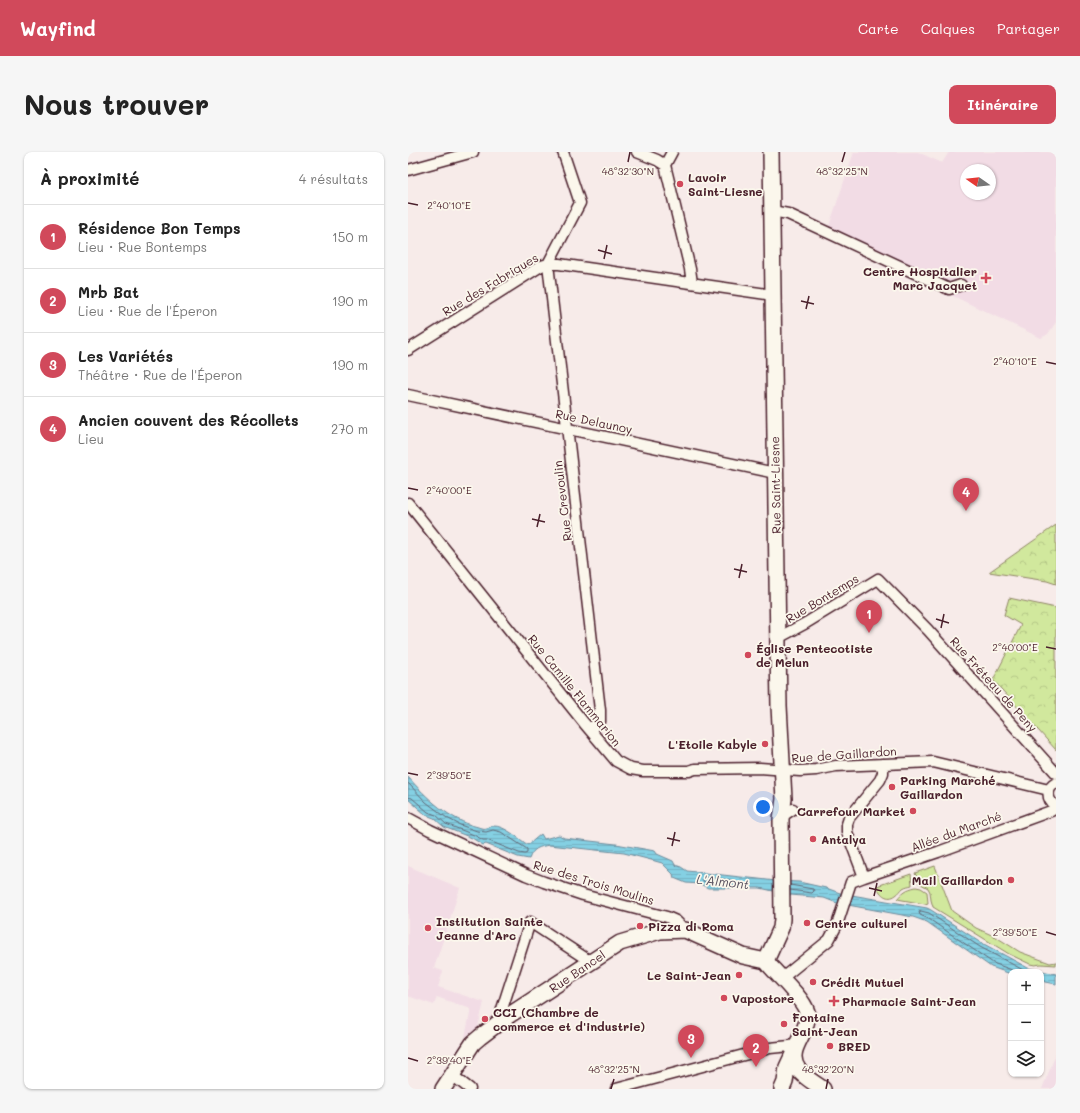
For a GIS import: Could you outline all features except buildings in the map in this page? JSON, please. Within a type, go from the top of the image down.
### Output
[{"type":"main road","name":"Rue Saint-Liesne","points":[[766,961],[781,928],[782,876],[787,813],[784,799],[779,706],[771,152]]},
{"type":"main road","name":"Rue Bancel","points":[[443,1089],[473,1043],[505,1018],[620,943],[660,931],[685,930],[743,956],[766,961]]},
{"type":"main road","points":[[766,961],[803,1004],[807,1013],[806,1026],[789,1061],[783,1089]]},
{"type":"main road","points":[[795,1049],[794,1061],[797,1067],[802,1075],[815,1086]]},
{"type":"street","points":[[408,170],[473,152]]},
{"type":"street","points":[[548,264],[580,203],[563,152]]},
{"type":"street","points":[[637,152],[665,165]]},
{"type":"street","points":[[672,152],[665,165],[692,283]]},
{"type":"street","points":[[772,211],[793,216],[949,289],[961,285]]},
{"type":"street","name":"Rue des Fabriques","points":[[411,348],[541,266],[548,264],[559,264],[773,295]]},
{"type":"street","name":"Rue Crevoulin","points":[[548,264],[600,710],[600,722],[589,728]]},
{"type":"street","name":"Rue Delaunoy","points":[[408,395],[775,473]]},
{"type":"street","name":"Rue Camille Flammarion","points":[[408,503],[616,761],[631,769],[643,771],[760,768],[783,770]]},
{"type":"street","name":"Rue Bontemps","points":[[778,638],[806,623],[878,579]]},
{"type":"street","name":"Rue Fréteau de Peny","points":[[878,579],[928,630],[1056,773]]},
{"type":"street","name":"Rue de Gaillardon","points":[[783,770],[800,772],[836,766],[883,768],[933,762],[1052,786]]},
{"type":"street","points":[[864,877],[847,832],[847,824],[849,818],[880,780],[883,768]]},
{"type":"street","points":[[1052,786],[1049,798],[1056,807]]},
{"type":"street","name":"Allée du Marché","points":[[781,979],[829,940],[837,925],[851,882],[1051,811],[1056,807]]},
{"type":"street","name":"Rue des Trois Moulins","points":[[408,818],[430,830],[526,875],[582,895],[667,917],[676,921],[685,930]]},
{"type":"street","points":[[505,1018],[502,1009],[530,922],[592,961]]},
{"type":"street","points":[[616,1089],[770,1048],[790,1046],[795,1049]]},
{"type":"street","points":[[452,1075],[470,1089]]},
{"type":"shaded area","name":"Centre Hospitalier Marc Jacquet","points":[[854,152],[918,152],[942,163],[949,152],[1056,152],[1056,322],[1048,334],[1041,338],[826,235]]},
{"type":"shaded area","name":"Institution Sainte Jeanne d'Arc","points":[[408,866],[460,888],[434,968],[443,971],[438,987],[484,1002],[478,1027],[465,1037],[471,1009],[437,997],[434,1005],[408,996]]},
{"type":"shaded area","points":[[1056,1054],[1056,1089],[1042,1089]]},
{"type":"green space","points":[[1056,525],[1056,584],[1047,581],[989,572]]},
{"type":"green space","points":[[1009,598],[1056,608],[1056,750],[993,680],[1021,625],[1004,615]]},
{"type":"green space","points":[[935,866],[952,911],[976,928],[996,937],[1020,952],[1050,963],[1056,962],[1056,965],[1030,964],[1009,954],[933,907],[928,888],[919,883],[915,873]]},
{"type":"green space","points":[[911,874],[912,885],[906,886],[893,897],[887,897],[882,894],[877,886]]},
{"type":"green space","points":[[916,887],[927,892],[928,903],[925,904],[897,899],[905,891]]},
{"type":"water","name":"L'Almont","points":[[408,777],[423,793],[448,814],[467,824],[481,828],[497,826],[511,833],[528,845],[541,834],[544,839],[559,835],[564,838],[616,844],[655,851],[657,854],[673,861],[675,865],[687,871],[776,881],[799,882],[826,888],[840,893],[927,908],[982,943],[1028,968],[1033,969],[1008,969],[1008,973],[991,967],[927,922],[913,917],[837,903],[824,898],[791,895],[760,888],[708,888],[700,884],[686,883],[674,878],[673,874],[662,863],[624,853],[549,845],[542,846],[532,852],[529,859],[518,857],[486,844],[483,845],[472,838],[444,827],[434,818],[426,815],[408,799]]},
{"type":"water","points":[[1044,971],[1056,974],[1056,984],[1044,982]]},
{"type":"place","name":"Lavoir Saint-Liesne","points":[[680,184]]},
{"type":"place","name":"Centre Hospitalier Marc Jacquet","points":[[986,278]]},
{"type":"place","name":"Ancien couvent des Récollets","points":[[966,511]]},
{"type":"place","name":"Résidence Bon Temps","points":[[869,633]]},
{"type":"place","name":"Église Pentecotiste de Melun","points":[[748,655]]},
{"type":"place","name":"L'Etoile Kabyle","points":[[765,744]]},
{"type":"place","name":"Parking Marché Gaillardon","points":[[892,787]]},
{"type":"place","name":"Carrefour Market","points":[[913,811]]},
{"type":"place","name":"Antalya","points":[[813,839]]},
{"type":"place","name":"Mail Gaillardon","points":[[1011,880]]},
{"type":"place","name":"Centre culturel","points":[[807,923]]},
{"type":"place","name":"Pizza di Roma","points":[[640,926]]},
{"type":"place","name":"Institution Sainte Jeanne d'Arc","points":[[428,928]]},
{"type":"place","name":"Le Saint-Jean","points":[[739,975]]},
{"type":"place","name":"Crédit Mutuel","points":[[813,982]]},
{"type":"place","name":"Vapostore","points":[[724,998]]},
{"type":"place","name":"Pharmacie Saint-Jean","points":[[834,1001]]},
{"type":"place","name":"CCI (Chambre de commerce et d'industrie)","points":[[485,1019]]},
{"type":"place","name":"Fontaine Saint-Jean","points":[[784,1024]]},
{"type":"place","name":"BRED","points":[[830,1046]]},
{"type":"place","name":"Les Variétés","points":[[691,1058]]},
{"type":"place","name":"Mrb Bat","points":[[756,1067]]}]
